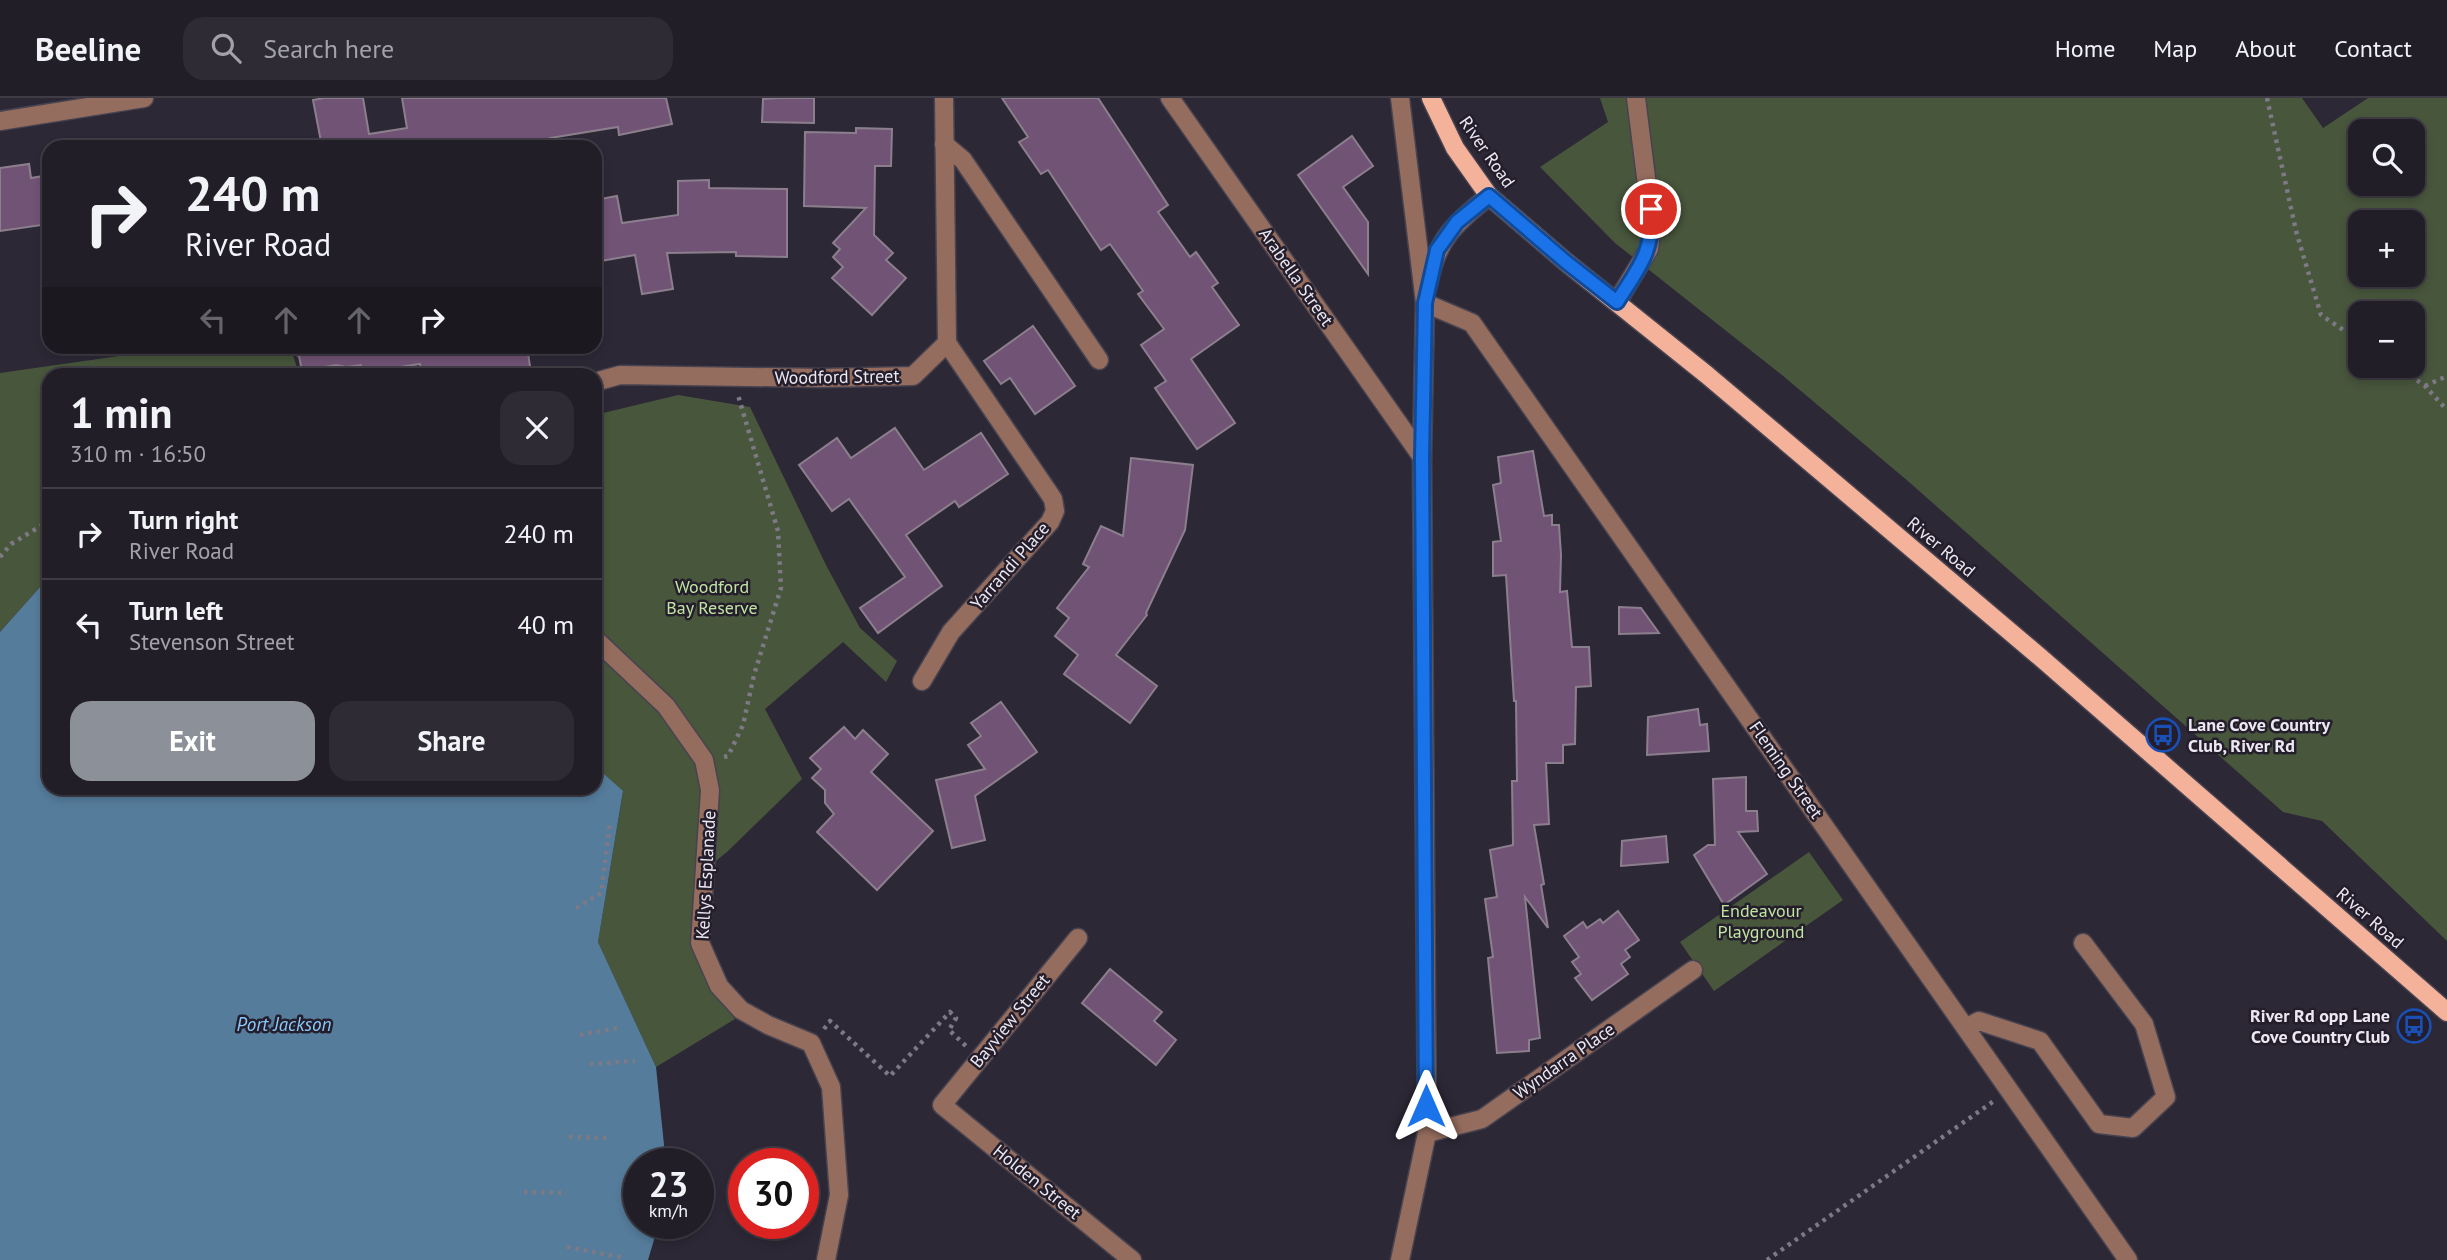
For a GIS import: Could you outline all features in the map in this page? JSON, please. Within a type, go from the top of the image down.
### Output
[{"type":"main road","name":"River Road","points":[[1431,98],[1455,148],[1489,196],[2040,657],[2447,1012]]},
{"type":"street","points":[[0,121],[144,98]]},
{"type":"street","points":[[944,98],[947,343]]},
{"type":"street","name":"Arabella Street","points":[[1170,98],[1422,457]]},
{"type":"street","points":[[1400,98],[1425,303],[1422,457],[1427,1133],[1400,1260]]},
{"type":"street","points":[[1617,302],[1649,249],[1652,225],[1636,98]]},
{"type":"street","points":[[944,144],[963,160],[1099,360]]},
{"type":"street","points":[[1425,303],[1437,250],[1457,222],[1489,196]]},
{"type":"street","name":"Fleming Street","points":[[1425,303],[1472,323],[2128,1260]]},
{"type":"street","name":"Woodford Street","points":[[602,380],[620,375],[913,376],[947,343]]},
{"type":"street","name":"Yarrandi Place","points":[[922,681],[951,632],[1050,522],[1055,511],[1053,499],[947,343]]},
{"type":"street","name":"Kellys Esplanade","points":[[602,646],[666,706],[704,760],[710,790],[700,943],[719,986],[741,1010],[811,1043],[831,1087],[839,1195],[827,1260]]},
{"type":"street","name":"Bayview Street","points":[[942,1105],[1078,938]]},
{"type":"street","points":[[1966,1028],[1979,1021],[2039,1041],[2099,1124],[2133,1128],[2166,1097],[2144,1024],[2083,943]]},
{"type":"street","name":"Wyndarra Place","points":[[1427,1133],[1482,1119],[1693,971]]},
{"type":"street","name":"Holden Street","points":[[942,1105],[1132,1260]]},
{"type":"path","points":[[2267,98],[2296,231],[2321,315],[2348,333]]},
{"type":"path","points":[[2426,386],[2447,376]]},
{"type":"path","points":[[704,760],[728,756],[743,725],[754,675],[781,588],[778,531],[746,429],[733,377]]},
{"type":"path","points":[[2414,378],[2426,386],[2447,410]]},
{"type":"path","points":[[0,557],[12,544],[42,525]]},
{"type":"path","points":[[576,908],[601,893],[610,823]]},
{"type":"path","points":[[830,1021],[890,1076],[950,1012],[956,1018],[949,1030],[965,1044]]},
{"type":"path","points":[[580,1035],[618,1028]]},
{"type":"path","points":[[590,1065],[635,1061]]},
{"type":"path","points":[[1767,1260],[2009,1090]]},
{"type":"path","points":[[569,1137],[606,1138]]},
{"type":"path","points":[[524,1192],[566,1193]]},
{"type":"path","points":[[567,1247],[625,1258]]},
{"type":"green space","points":[[1600,98],[2302,98],[2323,128],[2368,98],[2447,98],[2447,941],[2322,821],[2283,812],[1909,482],[1782,375],[1615,243],[1540,167],[1608,122]]},
{"type":"green space","points":[[133,354],[293,354],[297,368],[42,368],[42,585],[0,632],[0,373]]},
{"type":"green space","name":"Woodford Bay Reserve","points":[[678,395],[750,407],[826,565],[860,628],[897,661],[886,682],[843,642],[765,709],[802,779],[727,852],[697,876],[695,944],[735,1019],[656,1067],[598,942],[623,792],[602,772],[602,413]]},
{"type":"green space","name":"Endeavour Playground","points":[[1809,852],[1843,900],[1714,991],[1680,942]]},
{"type":"water","name":"Port Jackson","points":[[42,585],[42,795],[602,795],[602,772],[623,791],[598,942],[656,1067],[664,1148],[623,1148],[623,1239],[654,1239],[648,1260],[0,1260],[0,632]]},
{"type":"building","points":[[363,98],[369,134],[407,128],[402,98],[666,98],[672,124],[619,135],[618,127],[550,138],[551,140],[321,140],[313,100]]},
{"type":"building","points":[[814,98],[814,123],[762,122],[763,99]]},
{"type":"building","points":[[1002,98],[1098,98],[1168,205],[1158,212],[1190,257],[1196,252],[1218,283],[1212,287],[1239,325],[1191,359],[1235,423],[1197,449],[1155,388],[1166,381],[1141,345],[1164,329],[1138,294],[1143,291],[1110,244],[1101,250],[1048,170],[1041,174],[1019,142],[1028,137]]},
{"type":"building","points":[[856,128],[892,129],[891,166],[875,166],[874,235],[893,253],[886,260],[906,278],[872,315],[832,278],[843,267],[833,257],[840,249],[833,243],[866,208],[804,206],[805,132],[856,133]]},
{"type":"building","points":[[1352,136],[1373,166],[1343,187],[1368,222],[1368,274],[1298,175]]},
{"type":"building","points":[[29,164],[31,178],[42,176],[42,225],[0,231],[0,168]]},
{"type":"building","points":[[709,180],[709,188],[787,189],[787,257],[736,256],[736,252],[667,253],[673,289],[642,294],[635,255],[602,261],[602,199],[617,196],[622,223],[678,215],[678,181]]},
{"type":"building","points":[[1033,326],[1075,386],[1035,414],[1010,378],[1001,384],[984,361]]},
{"type":"building","points":[[293,354],[528,354],[530,368],[421,368],[420,364],[394,368],[336,365],[301,368],[299,356]]},
{"type":"building","points":[[895,428],[924,470],[981,433],[1008,474],[959,507],[955,501],[906,535],[942,586],[878,633],[860,608],[905,577],[849,499],[832,511],[799,465],[837,438],[851,458]]},
{"type":"building","points":[[1533,451],[1544,516],[1552,515],[1552,525],[1559,525],[1560,592],[1567,591],[1572,647],[1589,647],[1591,686],[1576,687],[1575,744],[1563,745],[1563,763],[1546,763],[1549,824],[1534,825],[1548,928],[1525,897],[1540,1038],[1529,1040],[1529,1051],[1497,1053],[1488,958],[1493,957],[1485,899],[1497,897],[1490,850],[1513,845],[1512,781],[1517,781],[1516,701],[1506,575],[1493,576],[1493,542],[1501,541],[1493,485],[1501,483],[1498,457]]},
{"type":"building","points":[[1131,458],[1193,465],[1185,530],[1147,615],[1116,655],[1157,686],[1130,723],[1064,674],[1078,655],[1055,636],[1069,618],[1057,608],[1089,567],[1083,564],[1101,526],[1123,536]]},
{"type":"building","points":[[1619,607],[1641,608],[1659,633],[1619,634]]},
{"type":"building","points":[[1001,702],[1037,752],[975,796],[985,840],[952,848],[936,780],[985,769],[968,745],[981,736],[971,723]]},
{"type":"building","points":[[1698,709],[1700,725],[1707,724],[1709,751],[1647,755],[1648,717]]},
{"type":"building","points":[[844,727],[855,739],[863,730],[888,754],[871,772],[933,831],[877,890],[817,832],[834,814],[825,803],[825,790],[812,778],[821,769],[810,758]]},
{"type":"building","points":[[1746,777],[1746,811],[1757,811],[1758,831],[1738,832],[1767,874],[1724,905],[1694,855],[1708,845],[1715,845],[1713,779]]},
{"type":"building","points":[[1666,836],[1668,862],[1621,866],[1622,841]]},
{"type":"building","points":[[1618,911],[1639,940],[1625,950],[1630,957],[1621,964],[1628,974],[1592,1000],[1575,978],[1581,974],[1572,962],[1579,957],[1564,936],[1583,922],[1587,928],[1600,919],[1603,923]]},
{"type":"building","points":[[1110,969],[1162,1012],[1154,1021],[1176,1040],[1156,1065],[1082,1003]]},
{"type":"place","name":"Lane Cove Country Club, River Rd","points":[[2163,735]]},
{"type":"place","name":"River Rd opp Lane Cove Country Club","points":[[2414,1026]]},
{"type":"route","points":[[1426,1106],[1422,457],[1425,303],[1430,274],[1437,250],[1447,234],[1457,222],[1489,196],[1617,302],[1649,249],[1651,209]]}]
